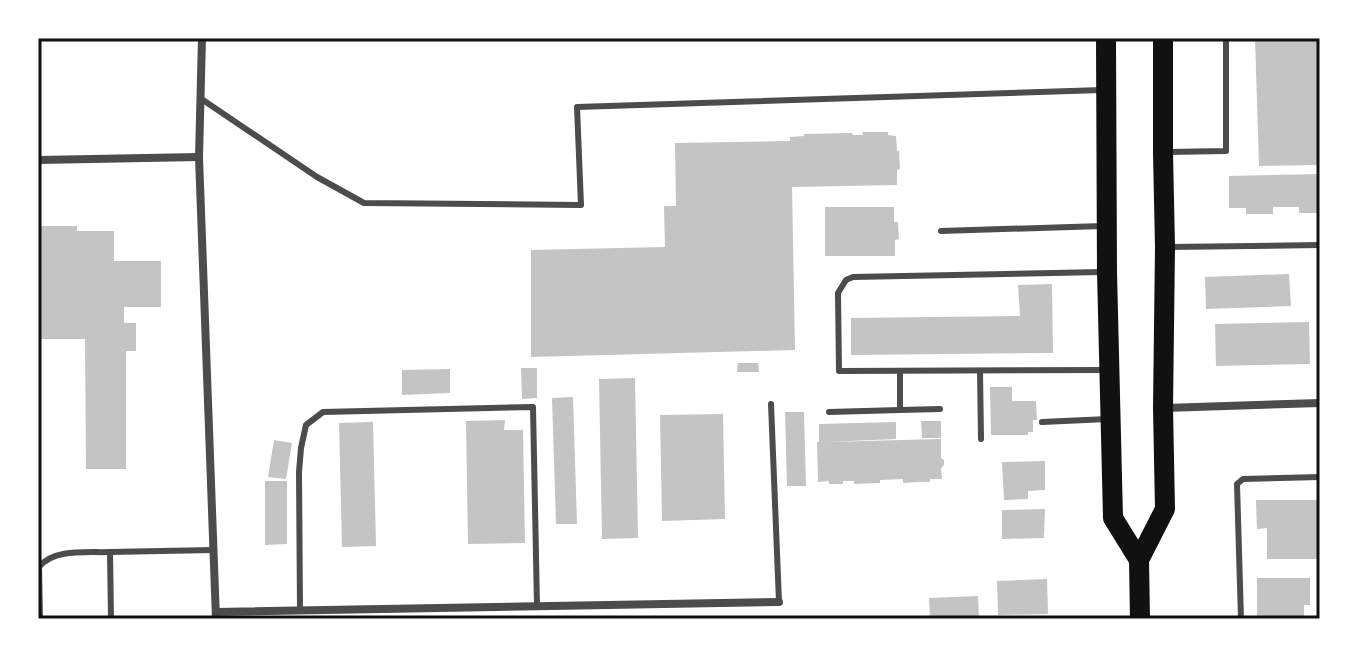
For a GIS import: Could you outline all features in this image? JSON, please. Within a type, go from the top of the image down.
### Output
[{"type":"main road","points":[[1106,38],[1106,226],[1113,518],[1139,560]]},
{"type":"main road","points":[[1140,619],[1139,560],[1165,509],[1163,38]]},
{"type":"street","points":[[202,38],[199,157],[216,615],[300,610],[779,602]]},
{"type":"street","points":[[38,160],[199,157]]},
{"type":"street","points":[[1163,408],[1320,403]]},
{"type":"lane","points":[[1163,153],[1226,151],[1226,38]]},
{"type":"lane","points":[[200,98],[317,177],[364,203],[581,205],[577,107],[1105,89]]},
{"type":"lane","points":[[941,231],[1106,226]]},
{"type":"lane","points":[[1165,247],[1320,245]]},
{"type":"lane","points":[[1107,272],[853,277],[846,280],[838,293],[839,371],[1110,370]]},
{"type":"lane","points":[[980,371],[981,439]]},
{"type":"lane","points":[[900,372],[900,410]]},
{"type":"lane","points":[[771,404],[779,602]]},
{"type":"lane","points":[[300,610],[299,472],[306,425],[323,412],[533,407],[537,606]]},
{"type":"lane","points":[[829,412],[940,409]]},
{"type":"lane","points":[[1042,422],[1111,419]]},
{"type":"lane","points":[[1241,619],[1237,484],[1243,479],[1320,477]]},
{"type":"lane","points":[[40,619],[39,567],[46,558],[61,554],[213,550]]},
{"type":"lane","points":[[110,552],[111,619]]},
{"type":"lane","points":[[418,608],[419,619]]},
{"type":"building","points":[[1255,38],[1320,38],[1320,165],[1259,166]]},
{"type":"building","points":[[862,132],[888,132],[888,135],[896,136],[900,169],[897,170],[897,185],[792,187],[795,350],[531,357],[531,250],[665,247],[664,206],[676,206],[675,143],[790,141],[790,137],[804,134],[863,135]]},
{"type":"building","points":[[1320,174],[1320,213],[1299,213],[1299,207],[1273,207],[1273,214],[1246,214],[1246,208],[1229,208],[1229,176]]},
{"type":"building","points":[[825,207],[894,207],[899,239],[895,240],[895,256],[825,256]]},
{"type":"building","points":[[38,226],[77,226],[77,231],[114,231],[114,261],[161,261],[161,307],[124,307],[124,323],[136,323],[136,351],[126,351],[126,469],[86,469],[85,339],[38,339]]},
{"type":"building","points":[[1289,274],[1291,306],[1206,309],[1205,277]]},
{"type":"building","points":[[1052,284],[1053,353],[851,355],[851,318],[1020,316],[1018,285]]},
{"type":"building","points":[[1309,322],[1310,364],[1216,366],[1215,324]]},
{"type":"building","points":[[738,363],[758,363],[759,372],[737,372]]},
{"type":"building","points":[[521,368],[537,368],[537,398],[522,399]]},
{"type":"building","points":[[450,369],[450,393],[402,395],[402,370]]},
{"type":"building","points":[[635,378],[638,538],[602,539],[599,379]]},
{"type":"building","points":[[990,387],[1012,387],[1012,401],[1036,401],[1037,420],[1033,420],[1033,432],[1028,432],[1028,435],[991,435]]},
{"type":"building","points":[[573,397],[577,524],[556,524],[552,398]]},
{"type":"building","points":[[785,412],[804,412],[806,486],[787,486]]},
{"type":"building","points":[[723,414],[725,519],[662,521],[660,415]]},
{"type":"building","points":[[505,420],[504,430],[523,430],[525,543],[468,544],[466,421]]},
{"type":"building","points":[[921,421],[941,421],[941,438],[922,438]]},
{"type":"building","points":[[373,422],[376,546],[342,547],[339,423]]},
{"type":"building","points":[[896,422],[896,439],[826,442],[941,439],[941,458],[944,460],[942,479],[903,483],[903,479],[854,484],[854,481],[843,481],[843,484],[818,482],[819,424]]},
{"type":"building","points":[[274,440],[292,443],[286,479],[268,477]]},
{"type":"building","points":[[1045,461],[1045,490],[1028,491],[1028,499],[1004,500],[1002,462]]},
{"type":"building","points":[[265,481],[287,481],[287,544],[265,545]]},
{"type":"building","points":[[1256,500],[1320,500],[1320,559],[1267,559],[1267,528],[1257,529]]},
{"type":"building","points":[[1045,509],[1044,538],[1002,539],[1002,510]]},
{"type":"building","points":[[1257,578],[1310,578],[1310,605],[1304,605],[1304,619],[1257,619]]},
{"type":"building","points":[[1047,579],[1048,614],[998,615],[997,581]]},
{"type":"building","points":[[978,596],[979,618],[930,619],[929,598]]}]
